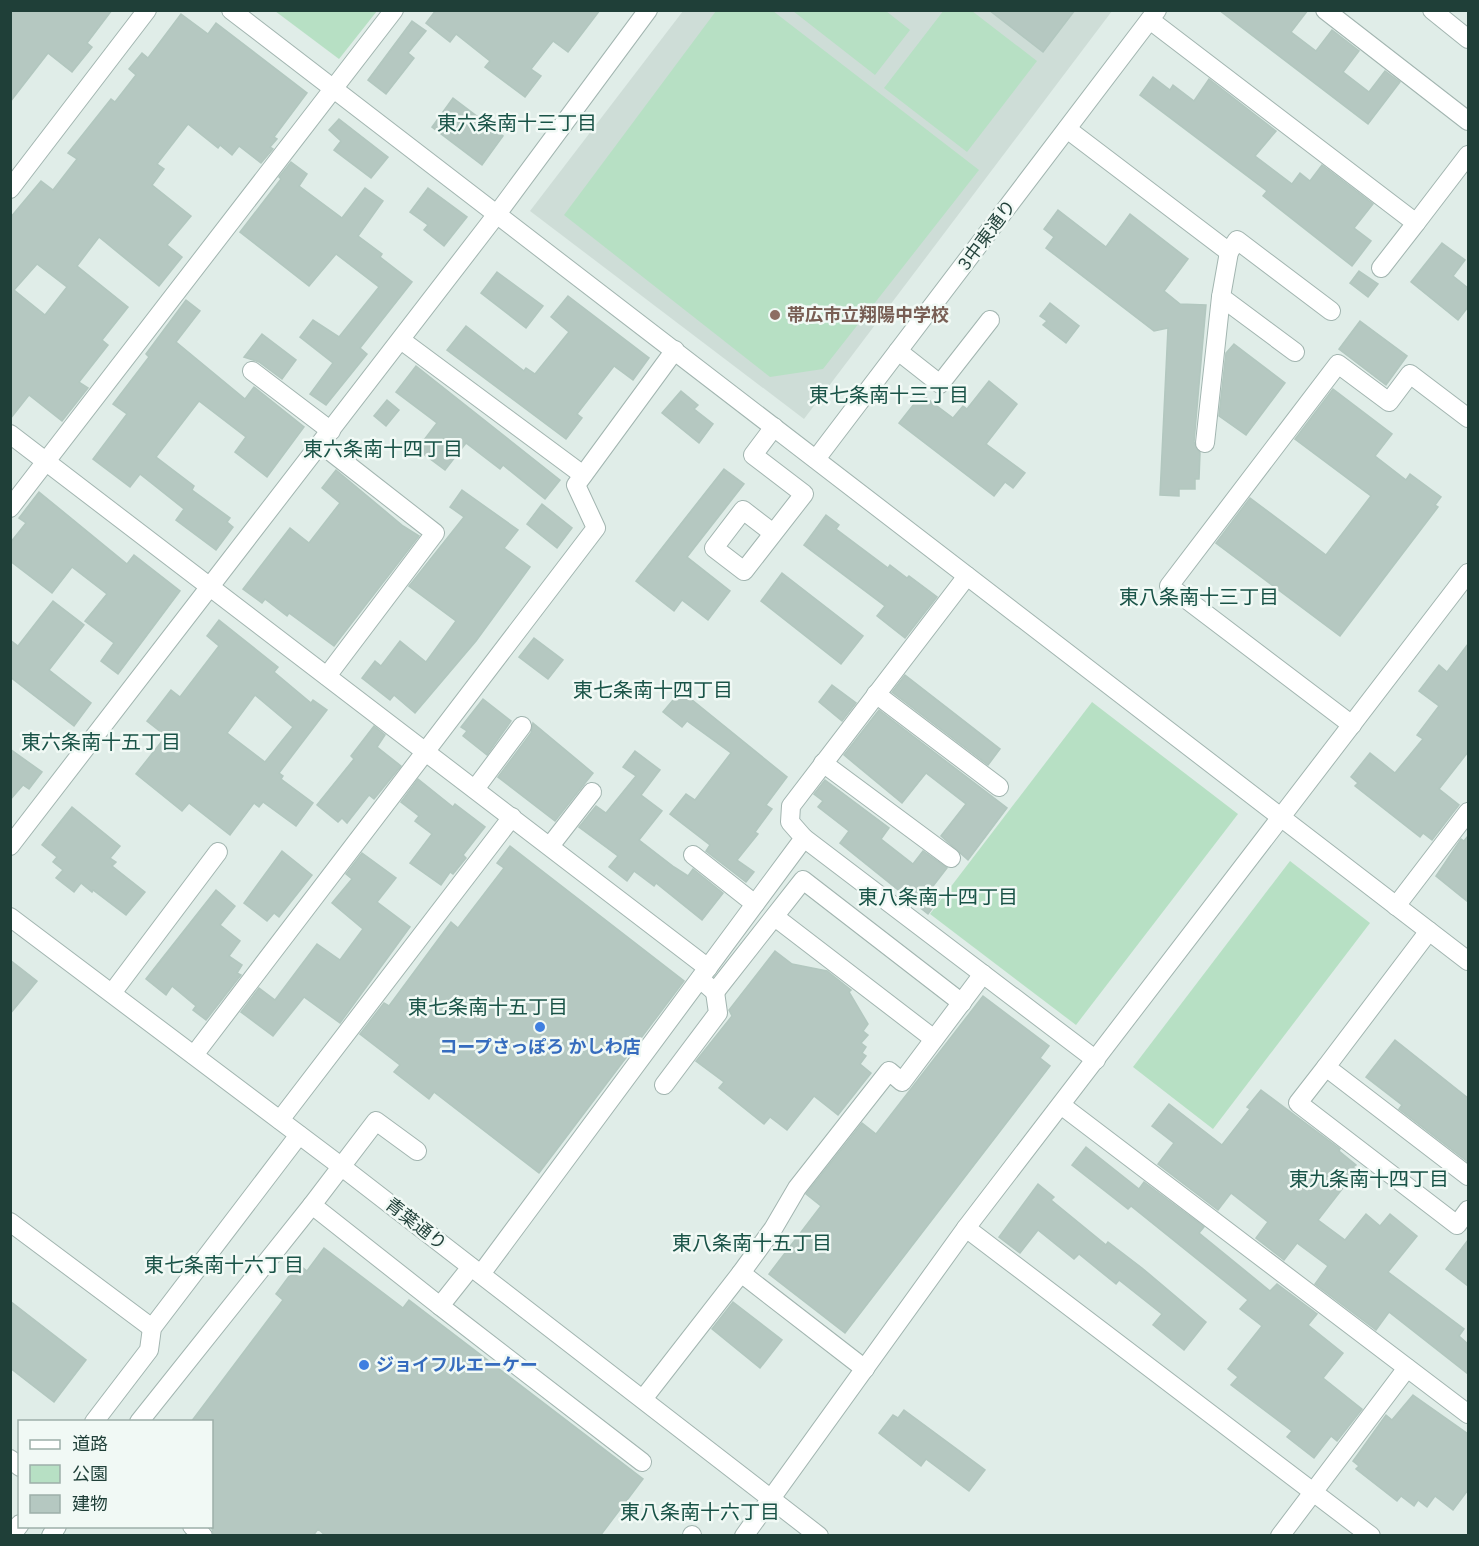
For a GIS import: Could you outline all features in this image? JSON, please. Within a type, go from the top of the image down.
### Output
[{"type":"street","points":[[10,189],[147,10]]},
{"type":"street","points":[[231,10],[1468,961]]},
{"type":"street","points":[[10,508],[394,10]]},
{"type":"street","points":[[10,846],[401,340],[648,10]]},
{"type":"street","points":[[1325,10],[1468,121]]},
{"type":"street","points":[[1432,10],[1468,39]]},
{"type":"street","points":[[1154,15],[1416,223]]},
{"type":"street","name":"3中東通り","points":[[816,459],[1154,15]]},
{"type":"street","points":[[1067,129],[1229,252]]},
{"type":"street","points":[[1381,268],[1468,155]]},
{"type":"street","points":[[1205,443],[1221,297],[1229,252],[1237,240],[1331,311]]},
{"type":"street","points":[[1221,297],[1295,352]]},
{"type":"street","points":[[898,351],[940,384],[990,320]]},
{"type":"street","points":[[401,340],[584,475]]},
{"type":"street","points":[[194,1055],[596,528],[576,485],[675,350]]},
{"type":"street","points":[[1352,725],[1169,586],[1338,364],[1389,402],[1410,374],[1468,418]]},
{"type":"street","points":[[252,371],[435,533],[327,676]]},
{"type":"street","points":[[773,533],[804,494],[753,454],[774,427]]},
{"type":"street","points":[[10,434],[512,817],[704,974],[716,992],[718,1013],[664,1085]]},
{"type":"street","points":[[744,1536],[966,1228],[1468,573]]},
{"type":"street","points":[[967,576],[791,806],[790,822],[804,838],[1096,1060]]},
{"type":"street","points":[[876,694],[999,787]]},
{"type":"street","points":[[475,789],[522,726]]},
{"type":"street","points":[[823,763],[951,858]]},
{"type":"street","points":[[549,846],[592,792]]},
{"type":"street","points":[[1396,906],[1468,812]]},
{"type":"street","points":[[280,1120],[512,817]]},
{"type":"street","points":[[440,1306],[476,1271],[704,974],[804,838]]},
{"type":"street","points":[[112,993],[218,852]]},
{"type":"street","points":[[693,855],[755,904]]},
{"type":"street","points":[[716,992],[803,880],[962,1003]]},
{"type":"street","name":"青葉通り","points":[[10,916],[342,1167],[819,1536]]},
{"type":"street","points":[[775,917],[934,1039]]},
{"type":"street","points":[[1429,931],[1298,1103],[1457,1225],[1468,1210]]},
{"type":"street","points":[[643,1399],[741,1273],[773,1229],[797,1188],[889,1071],[902,1082],[983,974]]},
{"type":"street","points":[[1326,1066],[1468,1176]]},
{"type":"street","points":[[1061,1105],[1468,1414]]},
{"type":"street","points":[[141,1420],[376,1121],[417,1152]]},
{"type":"street","points":[[96,1420],[149,1350],[152,1328],[299,1135]]},
{"type":"street","points":[[312,1205],[642,1462]]},
{"type":"street","points":[[10,1222],[152,1328]]},
{"type":"street","points":[[966,1228],[1371,1536]]},
{"type":"street","points":[[741,1273],[865,1369]]},
{"type":"street","points":[[1280,1536],[1407,1368]]},
{"type":"shaded area","name":"帯広市立翔陽中学校","points":[[683,11],[1112,11],[804,419],[530,211]]},
{"type":"green space","points":[[944,10],[972,11],[1037,61],[967,152],[884,88]]},
{"type":"green space","points":[[275,11],[377,11],[339,59]]},
{"type":"green space","name":"帯広市立翔陽中学校","points":[[716,11],[773,11],[979,170],[823,369],[770,377],[564,215]]},
{"type":"green space","points":[[793,11],[886,11],[910,30],[875,75]]},
{"type":"green space","points":[[1092,702],[1238,814],[1076,1025],[930,914]]},
{"type":"green space","points":[[1290,861],[1370,923],[1213,1129],[1133,1067]]},
{"type":"building","points":[[10,10],[112,10],[87,43],[92,47],[72,72],[48,53],[10,102]]},
{"type":"building","points":[[436,10],[600,10],[568,52],[553,41],[531,69],[541,76],[525,97],[485,67],[490,61],[456,34],[450,42],[426,23]]},
{"type":"building","points":[[989,10],[1075,10],[1043,52]]},
{"type":"building","points":[[1219,10],[1308,10],[1291,32],[1316,51],[1332,30],[1359,51],[1343,72],[1369,92],[1385,71],[1400,82],[1368,124]]},
{"type":"building","points":[[181,14],[208,34],[216,23],[307,93],[274,137],[277,139],[270,147],[273,149],[261,163],[239,146],[232,155],[220,145],[218,148],[188,124],[157,164],[164,169],[152,185],[191,216],[167,245],[182,257],[159,286],[99,237],[77,266],[128,307],[102,340],[108,345],[79,382],[88,388],[62,421],[29,395],[10,419],[10,218],[41,181],[53,190],[77,159],[68,153],[111,99],[115,102],[136,75],[129,69],[142,53],[148,58]],"holes":[[[37,264],[67,287],[45,315],[14,290]]]},
{"type":"building","points":[[412,21],[426,31],[408,53],[414,58],[386,94],[368,80]]},
{"type":"building","points":[[1153,77],[1170,90],[1173,85],[1194,101],[1209,79],[1276,131],[1255,156],[1292,184],[1300,173],[1310,181],[1322,165],[1373,204],[1354,228],[1371,241],[1352,266],[1263,196],[1267,191],[1140,95]]},
{"type":"building","points":[[453,98],[503,136],[482,165],[432,127]]},
{"type":"building","points":[[339,119],[388,157],[371,178],[334,150],[341,141],[329,130]]},
{"type":"building","points":[[291,162],[307,174],[299,186],[342,218],[365,188],[383,201],[358,236],[382,254],[380,257],[412,282],[360,348],[367,354],[326,405],[310,394],[333,363],[300,337],[313,320],[339,337],[379,287],[336,254],[309,286],[240,232],[281,179],[279,177]]},
{"type":"building","points":[[428,188],[467,217],[444,246],[424,230],[428,225],[410,212]]},
{"type":"building","points":[[1058,210],[1106,247],[1130,214],[1188,259],[1164,291],[1180,304],[1206,305],[1194,442],[1200,453],[1199,479],[1195,479],[1195,489],[1179,489],[1179,496],[1160,495],[1168,328],[1154,331],[1046,248],[1054,237],[1044,229]]},
{"type":"building","points":[[1442,243],[1465,260],[1453,276],[1468,288],[1468,307],[1458,320],[1411,282]]},
{"type":"building","points":[[1359,271],[1378,284],[1368,297],[1350,283]]},
{"type":"building","points":[[497,272],[543,306],[526,328],[481,293]]},
{"type":"building","points":[[568,296],[649,358],[633,380],[614,366],[577,414],[582,418],[566,439],[447,350],[466,326],[524,371],[526,368],[535,374],[569,332],[551,317]]},
{"type":"building","points":[[186,300],[200,311],[176,342],[245,399],[254,387],[304,427],[267,477],[235,452],[246,437],[199,401],[156,457],[194,486],[192,490],[230,518],[227,522],[233,527],[216,550],[176,520],[184,509],[140,474],[130,487],[93,459],[127,414],[113,404],[149,357],[146,354]]},
{"type":"building","points":[[1050,303],[1079,326],[1066,343],[1043,325],[1047,321],[1040,316]]},
{"type":"building","points":[[1360,321],[1407,356],[1386,385],[1339,349]]},
{"type":"building","points":[[262,334],[296,360],[282,379],[259,362],[244,357]]},
{"type":"building","points":[[1234,344],[1285,383],[1246,435],[1219,416],[1226,353]]},
{"type":"building","points":[[416,366],[560,480],[545,499],[503,465],[500,469],[466,443],[445,470],[417,449],[437,423],[396,392]]},
{"type":"building","points":[[989,381],[1017,404],[986,444],[1025,473],[1013,488],[1005,482],[994,496],[899,423],[918,399],[921,402],[925,397],[953,418],[963,406],[967,409]]},
{"type":"building","points":[[1333,389],[1392,434],[1375,456],[1406,480],[1410,474],[1441,497],[1435,505],[1438,507],[1340,636],[1216,543],[1250,498],[1326,555],[1371,496],[1295,439]]},
{"type":"building","points":[[681,391],[698,405],[694,409],[713,424],[699,443],[662,413]]},
{"type":"building","points":[[387,400],[399,410],[386,426],[374,416]]},
{"type":"building","points":[[724,469],[744,484],[687,557],[730,591],[708,620],[682,600],[674,611],[636,581]]},
{"type":"building","points":[[336,470],[403,526],[419,536],[334,646],[289,613],[287,616],[265,599],[262,603],[243,589],[290,528],[309,543],[340,503],[322,488]]},
{"type":"building","points":[[462,490],[518,530],[504,548],[530,567],[476,641],[415,713],[394,695],[390,700],[362,678],[375,661],[381,666],[400,641],[426,662],[456,621],[409,586],[464,517],[450,507]]},
{"type":"building","points":[[39,492],[127,564],[134,555],[180,591],[118,674],[101,661],[114,643],[85,621],[107,594],[72,567],[52,593],[10,561],[10,543],[26,523],[19,518]]},
{"type":"building","points":[[542,504],[572,528],[557,548],[527,524]]},
{"type":"building","points":[[826,515],[839,525],[836,529],[888,568],[890,565],[907,578],[909,576],[937,597],[905,638],[877,616],[885,606],[804,545]]},
{"type":"building","points":[[782,573],[863,636],[841,664],[761,601]]},
{"type":"building","points":[[53,601],[84,625],[49,670],[91,703],[74,726],[10,677],[10,640],[18,646]]},
{"type":"building","points":[[219,620],[278,667],[274,672],[311,703],[313,700],[327,710],[279,773],[283,776],[281,779],[313,803],[296,826],[263,802],[259,807],[254,803],[230,835],[189,803],[182,811],[136,774],[166,736],[147,721],[171,690],[180,697],[219,646],[207,636]],"holes":[[[255,695],[293,727],[265,762],[227,733]]]},
{"type":"building","points":[[534,638],[563,660],[548,679],[519,657]]},
{"type":"building","points":[[1468,644],[1468,752],[1439,789],[1459,805],[1432,840],[1423,833],[1420,837],[1355,786],[1358,783],[1351,777],[1370,753],[1395,773],[1423,739],[1417,735],[1439,706],[1419,691],[1439,665],[1447,672]]},
{"type":"building","points":[[905,675],[1000,749],[988,765],[892,692]]},
{"type":"building","points":[[832,685],[856,703],[842,721],[819,702]]},
{"type":"building","points":[[678,694],[683,699],[686,695],[787,777],[766,805],[772,809],[755,832],[758,834],[737,860],[754,872],[746,882],[706,851],[710,845],[670,814],[686,794],[695,800],[731,753],[687,721],[682,727],[663,712]]},
{"type":"building","points":[[483,699],[511,721],[487,755],[463,736],[467,731],[461,727]]},
{"type":"building","points":[[879,710],[1007,808],[968,860],[941,836],[966,804],[926,773],[902,803],[844,755]]},
{"type":"building","points":[[533,723],[593,773],[555,821],[498,777],[531,733]]},
{"type":"building","points":[[374,726],[385,735],[377,747],[401,766],[374,799],[369,795],[347,823],[342,818],[338,822],[317,805],[354,759],[351,756]]},
{"type":"building","points":[[10,749],[42,772],[29,789],[23,785],[10,800]]},
{"type":"building","points":[[635,751],[660,770],[641,795],[662,811],[639,840],[688,876],[693,869],[723,893],[702,920],[656,883],[654,886],[634,871],[627,881],[609,867],[618,856],[579,827],[596,806],[606,813],[636,776],[623,767]]},
{"type":"building","points":[[418,779],[453,807],[455,804],[485,827],[463,855],[466,858],[453,874],[450,872],[441,885],[410,863],[432,834],[415,821],[419,816],[401,802]]},
{"type":"building","points":[[825,780],[889,828],[881,839],[913,864],[923,851],[947,868],[930,890],[940,898],[928,914],[840,843],[849,831],[818,807],[823,801],[814,794]]},
{"type":"building","points":[[72,807],[120,846],[110,858],[116,862],[112,866],[145,892],[126,915],[81,883],[74,892],[56,878],[63,870],[53,862],[57,857],[42,845]]},
{"type":"building","points":[[1468,836],[1468,902],[1436,876],[1461,839],[1464,841]]},
{"type":"building","name":"コープさっぽろ かしわ店","points":[[510,846],[684,981],[539,1173],[434,1092],[429,1099],[394,1072],[400,1065],[360,1034],[384,1003],[389,1006],[451,922],[458,928],[504,868],[497,863]]},
{"type":"building","points":[[282,851],[312,875],[279,917],[274,913],[267,921],[244,903]]},
{"type":"building","points":[[362,853],[396,878],[377,902],[410,927],[340,1023],[304,997],[273,1036],[241,1012],[259,988],[275,1000],[317,944],[340,960],[363,929],[332,903],[352,879],[346,874]]},
{"type":"building","points":[[216,890],[235,906],[220,925],[240,941],[229,956],[242,965],[237,973],[241,975],[206,1020],[193,1010],[196,1006],[172,986],[166,995],[146,979]]},
{"type":"building","points":[[775,951],[792,964],[827,971],[851,990],[849,992],[868,1024],[863,1031],[868,1035],[861,1043],[866,1047],[862,1053],[866,1056],[860,1064],[871,1073],[838,1115],[814,1096],[787,1130],[770,1117],[764,1124],[719,1088],[724,1082],[696,1061],[732,1016],[729,1010]]},
{"type":"building","points":[[10,960],[37,981],[10,1014]]},
{"type":"building","points":[[983,996],[1049,1046],[1040,1058],[1050,1066],[845,1333],[769,1274],[821,1206],[806,1194],[862,1123],[876,1134]]},
{"type":"building","points":[[1395,1040],[1468,1098],[1468,1162],[1399,1109],[1402,1105],[1366,1077]]},
{"type":"building","points":[[1261,1090],[1340,1149],[1339,1151],[1356,1165],[1353,1167],[1357,1170],[1318,1220],[1345,1240],[1366,1214],[1380,1226],[1390,1214],[1417,1236],[1388,1272],[1464,1329],[1459,1336],[1468,1344],[1468,1374],[1389,1312],[1376,1330],[1315,1284],[1328,1266],[1297,1243],[1284,1260],[1256,1238],[1268,1222],[1231,1193],[1218,1210],[1158,1164],[1174,1143],[1152,1126],[1169,1104],[1222,1145],[1250,1109],[1247,1107]]},
{"type":"building","points":[[1086,1147],[1139,1189],[1144,1182],[1204,1227],[1199,1233],[1270,1291],[1277,1284],[1317,1314],[1308,1325],[1343,1353],[1323,1378],[1362,1409],[1337,1441],[1331,1436],[1314,1458],[1287,1437],[1292,1431],[1231,1385],[1238,1377],[1228,1369],[1262,1326],[1240,1309],[1248,1300],[1131,1206],[1128,1209],[1072,1165]]},
{"type":"building","points":[[1038,1184],[1054,1197],[1051,1200],[1106,1245],[1108,1242],[1142,1268],[1206,1322],[1184,1350],[1153,1325],[1162,1314],[1119,1280],[1116,1284],[1079,1254],[1074,1259],[1038,1230],[1020,1253],[999,1237]]},
{"type":"building","points":[[1468,1240],[1468,1286],[1446,1269]]},
{"type":"building","name":"ジョイフルエーケー","points":[[324,1248],[403,1308],[409,1300],[643,1479],[600,1536],[326,1536],[318,1529],[313,1536],[214,1536],[212,1529],[213,1420],[193,1420],[283,1300],[276,1294],[298,1264],[307,1271]]},
{"type":"building","points":[[10,1301],[86,1360],[54,1402],[10,1368]]},
{"type":"building","points":[[733,1302],[782,1340],[760,1368],[712,1329]]},
{"type":"building","points":[[1413,1395],[1468,1434],[1468,1490],[1453,1510],[1435,1496],[1427,1507],[1418,1500],[1414,1506],[1401,1496],[1397,1501],[1356,1469],[1359,1466],[1353,1461],[1386,1415],[1392,1420]]},
{"type":"building","points":[[904,1410],[985,1470],[969,1491],[926,1459],[921,1466],[879,1433],[893,1415],[898,1418]]},
{"type":"place","name":"帯広市立翔陽中学校","points":[[775,315]]},
{"type":"place","name":"コープさっぽろ かしわ店","points":[[540,1027]]},
{"type":"place","name":"ジョイフルエーケー","points":[[364,1365]]},
{"type":"district","name":"東六条南十三丁目","points":[[517,123]]},
{"type":"district","name":"東七条南十三丁目","points":[[889,395]]},
{"type":"district","name":"東六条南十四丁目","points":[[383,449]]},
{"type":"district","name":"東八条南十三丁目","points":[[1199,597]]},
{"type":"district","name":"東七条南十四丁目","points":[[653,690]]},
{"type":"district","name":"東六条南十五丁目","points":[[101,742]]},
{"type":"district","name":"東八条南十四丁目","points":[[938,897]]},
{"type":"district","name":"東七条南十五丁目","points":[[488,1007]]},
{"type":"district","name":"東九条南十四丁目","points":[[1369,1179]]},
{"type":"district","name":"東八条南十五丁目","points":[[752,1243]]},
{"type":"district","name":"東七条南十六丁目","points":[[224,1265]]},
{"type":"district","name":"東八条南十六丁目","points":[[700,1512]]}]
